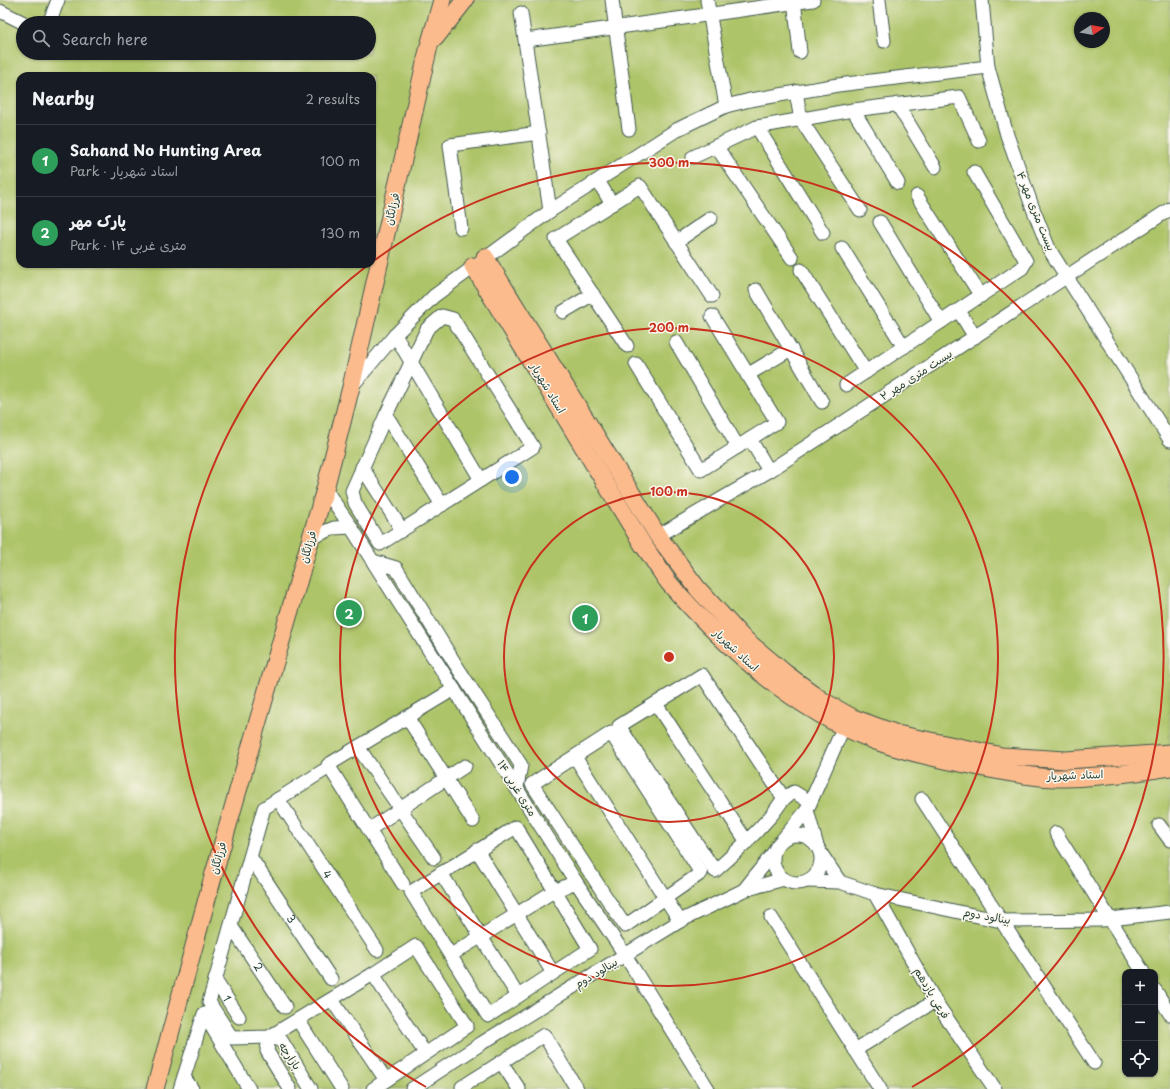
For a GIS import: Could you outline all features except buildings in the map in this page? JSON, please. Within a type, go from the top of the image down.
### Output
[{"type":"main road","name":"فرزانگان","points":[[155,1089],[211,884],[325,489],[351,387],[428,46],[442,0]]},
{"type":"main road","points":[[428,46],[465,0]]},
{"type":"main road","name":"استاد شهریار","points":[[479,261],[658,536],[698,589],[741,636],[785,674],[824,701],[854,718],[897,734],[1002,756],[1066,760],[1170,753]]},
{"type":"main road","name":"استاد شهریار","points":[[479,261],[643,545],[668,582],[716,632],[754,667],[816,712],[875,741],[931,758],[1002,772],[1054,778],[1137,772],[1170,767]]},
{"type":"main road","points":[[643,545],[658,536]]},
{"type":"street","points":[[52,16],[58,0]]},
{"type":"street","points":[[612,0],[629,129]]},
{"type":"street","points":[[707,0],[726,106]]},
{"type":"street","points":[[526,40],[709,15],[794,1],[813,0]]},
{"type":"street","points":[[879,0],[884,41]]},
{"type":"street","name":"بیست متری مهر ۴","points":[[982,0],[988,67],[1007,135],[1032,206],[1050,249],[1170,440]]},
{"type":"street","points":[[794,1],[800,52]]},
{"type":"street","points":[[0,11],[16,19]]},
{"type":"street","points":[[521,13],[550,210]]},
{"type":"street","points":[[351,387],[394,335],[434,296],[479,261],[550,210],[598,182],[678,129],[726,106],[796,92],[922,74],[988,67]]},
{"type":"street","points":[[796,92],[801,120],[860,210]]},
{"type":"street","points":[[693,157],[757,127],[853,110],[959,98],[979,141]]},
{"type":"street","points":[[897,104],[935,167]]},
{"type":"street","points":[[853,110],[898,183]]},
{"type":"street","points":[[757,127],[823,233]]},
{"type":"street","points":[[461,228],[450,145],[539,133]]},
{"type":"street","points":[[716,146],[792,258]]},
{"type":"street","points":[[846,385],[1022,268],[1026,261],[974,172]]},
{"type":"street","points":[[598,182],[612,204]]},
{"type":"street","points":[[627,346],[556,239],[640,186],[712,296]]},
{"type":"street","points":[[917,196],[981,296]]},
{"type":"street","name":"بیست متری مهر ۲","points":[[658,536],[769,471],[1170,209]]},
{"type":"street","points":[[676,242],[711,218]]},
{"type":"street","points":[[880,222],[942,322]]},
{"type":"street","points":[[842,248],[904,347]]},
{"type":"street","points":[[801,270],[866,372]]},
{"type":"street","points":[[756,290],[822,402]]},
{"type":"street","points":[[563,312],[593,294]]},
{"type":"street","points":[[959,311],[975,337]]},
{"type":"street","points":[[442,316],[453,319],[533,447],[380,544],[355,503],[352,491],[411,363],[427,329],[442,316]]},
{"type":"street","points":[[636,364],[701,470],[776,422],[712,316]]},
{"type":"street","points":[[394,335],[481,480]]},
{"type":"street","points":[[676,342],[738,446]]},
{"type":"street","points":[[747,374],[791,349]]},
{"type":"street","points":[[386,415],[442,505]]},
{"type":"street","points":[[750,439],[769,471]]},
{"type":"street","points":[[362,467],[402,530]]},
{"type":"street","name":"۱۴ متری غربی","points":[[325,489],[373,561],[576,882],[625,955],[708,1089]]},
{"type":"street","points":[[310,538],[334,528],[351,527]]},
{"type":"street","points":[[373,561],[396,568],[454,662],[521,765],[517,787]]},
{"type":"street","points":[[744,890],[784,879],[799,883],[806,881],[818,871],[820,863],[818,848],[808,806],[794,792],[784,797],[775,813],[747,842],[715,870],[619,726],[702,674],[784,797]]},
{"type":"street","points":[[403,884],[370,829],[328,765],[454,689]]},
{"type":"street","points":[[656,704],[747,842]]},
{"type":"street","points":[[407,718],[473,821]]},
{"type":"street","points":[[784,879],[775,867],[774,852],[808,806],[844,726]]},
{"type":"street","points":[[611,733],[701,873],[666,897],[625,926],[532,784],[611,733]]},
{"type":"street","points":[[358,747],[434,858]]},
{"type":"street","points":[[575,757],[680,921]]},
{"type":"street","points":[[370,829],[466,766]]},
{"type":"street","points":[[323,771],[264,808],[252,858],[209,1002],[232,1038],[269,1037],[332,1000],[416,946],[467,1026],[373,1089]]},
{"type":"street","name":"4","points":[[278,799],[377,950]]},
{"type":"street","points":[[922,800],[1094,1063]]},
{"type":"street","points":[[1160,825],[1170,840]]},
{"type":"street","points":[[516,827],[590,949],[488,1016],[411,892],[477,850],[516,827]]},
{"type":"street","points":[[1056,833],[1141,969]]},
{"type":"street","points":[[783,840],[794,836],[806,837],[818,848],[840,882]]},
{"type":"street","points":[[477,850],[553,973]]},
{"type":"street","name":"بینالود دوم","points":[[412,1089],[680,921],[744,890],[774,852]]},
{"type":"street","name":"3","points":[[252,858],[331,979]]},
{"type":"street","points":[[441,873],[518,996]]},
{"type":"street","name":"بینالود دوم","points":[[806,881],[840,882],[875,894],[1001,920],[1034,922],[1110,920],[1170,912]]},
{"type":"street","points":[[451,955],[554,890],[576,882]]},
{"type":"street","name":"فرعی یازدهم","points":[[875,894],[935,1001],[995,1089]]},
{"type":"street","points":[[771,917],[880,1089]]},
{"type":"street","name":"2","points":[[231,926],[285,1007]]},
{"type":"street","points":[[373,974],[425,1053]]},
{"type":"street","name":"1","points":[[215,980],[238,1017]]},
{"type":"street","points":[[1158,995],[1170,1014]]},
{"type":"street","points":[[332,1000],[386,1080]]},
{"type":"street","points":[[855,1050],[935,1001]]},
{"type":"street","points":[[192,1089],[182,1083],[204,1014],[249,1089]]},
{"type":"street","points":[[298,1020],[342,1089]]},
{"type":"street","points":[[463,1089],[462,1088],[544,1035],[574,1088]]},
{"type":"street","name":"بازارچه","points":[[290,1089],[267,1051],[269,1037],[281,1040],[311,1089]]},
{"type":"street","points":[[502,1062],[519,1089]]},
{"type":"green space","points":[[0,0],[1170,0],[1170,1089],[0,1089]]},
{"type":"place","name":"پارک مهر","points":[[349,613]]},
{"type":"place","name":"Sahand No Hunting Area","points":[[585,618]]}]
